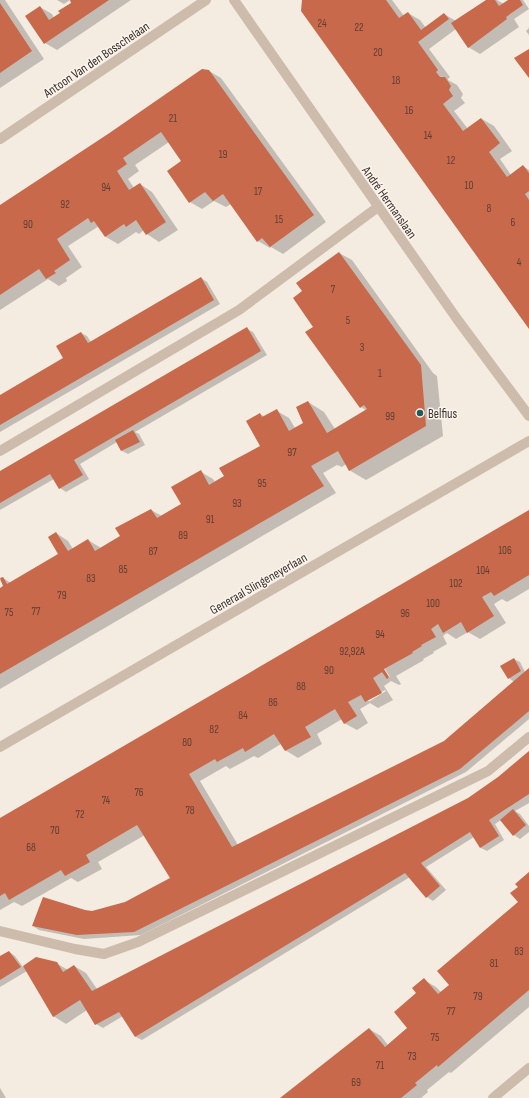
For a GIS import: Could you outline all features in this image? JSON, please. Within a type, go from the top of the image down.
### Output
[{"type":"street","name":"Antoon Van den Bosschelaan","points":[[0,139],[206,0]]},
{"type":"street","name":"André Hermanslaan","points":[[234,0],[457,320],[529,416]]},
{"type":"street","points":[[0,451],[239,310],[378,207]]},
{"type":"street","name":"Generaal Slingeneyerlaan","points":[[0,747],[529,441]]},
{"type":"street","points":[[0,931],[75,949],[104,954],[138,942],[488,771],[529,737]]},
{"type":"street","points":[[493,1098],[529,1068]]},
{"type":"building","points":[[70,0],[109,0],[44,44],[25,16],[40,6],[49,20],[60,13],[58,11],[71,3]]},
{"type":"building","points":[[302,0],[386,0],[399,18],[408,12],[421,30],[444,13],[449,19],[418,42],[438,70],[436,72],[440,77],[445,77],[451,86],[449,90],[453,96],[443,104],[463,131],[481,118],[500,143],[489,152],[507,177],[523,165],[529,173],[529,191],[525,194],[529,200],[529,329],[301,11]]},
{"type":"building","points":[[486,0],[495,0],[499,6],[508,0],[520,0],[523,5],[468,48],[451,23]]},
{"type":"building","points":[[0,3],[32,51],[0,73]]},
{"type":"building","points":[[529,49],[529,78],[514,58]]},
{"type":"building","points":[[202,69],[209,70],[314,215],[270,247],[262,238],[257,242],[223,194],[213,201],[205,192],[189,203],[167,171],[181,161],[161,132],[123,158],[127,164],[117,171],[129,190],[140,183],[166,222],[146,235],[136,220],[126,227],[124,224],[105,237],[94,221],[91,223],[88,218],[57,239],[70,260],[54,271],[56,273],[46,279],[39,269],[0,295],[0,205],[108,134]]},
{"type":"building","points":[[339,252],[421,365],[426,426],[349,471],[338,451],[311,466],[324,486],[0,674],[0,588],[3,586],[0,578],[3,577],[7,584],[58,554],[48,537],[56,532],[68,551],[88,539],[95,551],[120,536],[115,528],[151,509],[157,518],[181,504],[171,487],[201,470],[209,485],[224,476],[219,468],[260,446],[246,421],[260,413],[262,417],[277,409],[289,431],[303,423],[296,407],[308,401],[327,433],[367,409],[364,405],[360,408],[305,332],[313,327],[293,298],[302,291],[296,283]]},
{"type":"building","points":[[201,277],[214,300],[0,425],[0,395],[63,358],[56,346],[81,332],[88,343]]},
{"type":"building","points":[[247,327],[261,351],[74,460],[83,475],[59,489],[50,474],[0,503],[0,471]]},
{"type":"building","points":[[133,430],[140,442],[121,451],[115,440]]},
{"type":"building","points":[[529,510],[529,575],[494,596],[491,592],[482,597],[494,616],[467,633],[461,622],[443,633],[438,624],[431,629],[436,637],[421,645],[422,646],[412,652],[413,653],[384,669],[389,677],[387,679],[382,672],[373,678],[382,693],[365,702],[361,695],[348,702],[357,716],[344,724],[335,709],[305,727],[311,737],[285,751],[274,734],[245,752],[243,748],[217,762],[215,759],[189,774],[232,847],[444,741],[529,668],[529,711],[460,769],[134,932],[77,935],[32,926],[43,897],[92,911],[125,902],[170,878],[137,825],[86,855],[90,862],[65,876],[61,870],[9,900],[5,893],[0,896],[0,818]]},
{"type":"building","points":[[514,658],[521,671],[508,679],[500,666]]},
{"type":"building","points":[[529,751],[529,794],[489,820],[499,836],[480,848],[470,832],[421,863],[440,886],[426,898],[405,873],[135,1037],[119,1012],[95,1025],[80,1000],[53,1017],[23,966],[36,957],[57,962],[63,972],[74,965],[92,991],[468,798],[498,777]]},
{"type":"building","points":[[513,809],[526,825],[513,836],[500,820]]},
{"type":"building","points":[[529,872],[529,990],[438,1067],[437,1065],[415,1083],[417,1085],[401,1098],[280,1098],[369,1028],[385,1047],[407,1028],[394,1012],[416,993],[412,988],[424,978],[438,994],[449,985],[437,971],[518,902],[510,893],[518,887],[515,884]]},
{"type":"building","points":[[9,951],[21,967],[0,980],[0,956]]},
{"type":"place","name":"Belfius","points":[[420,413]]}]
